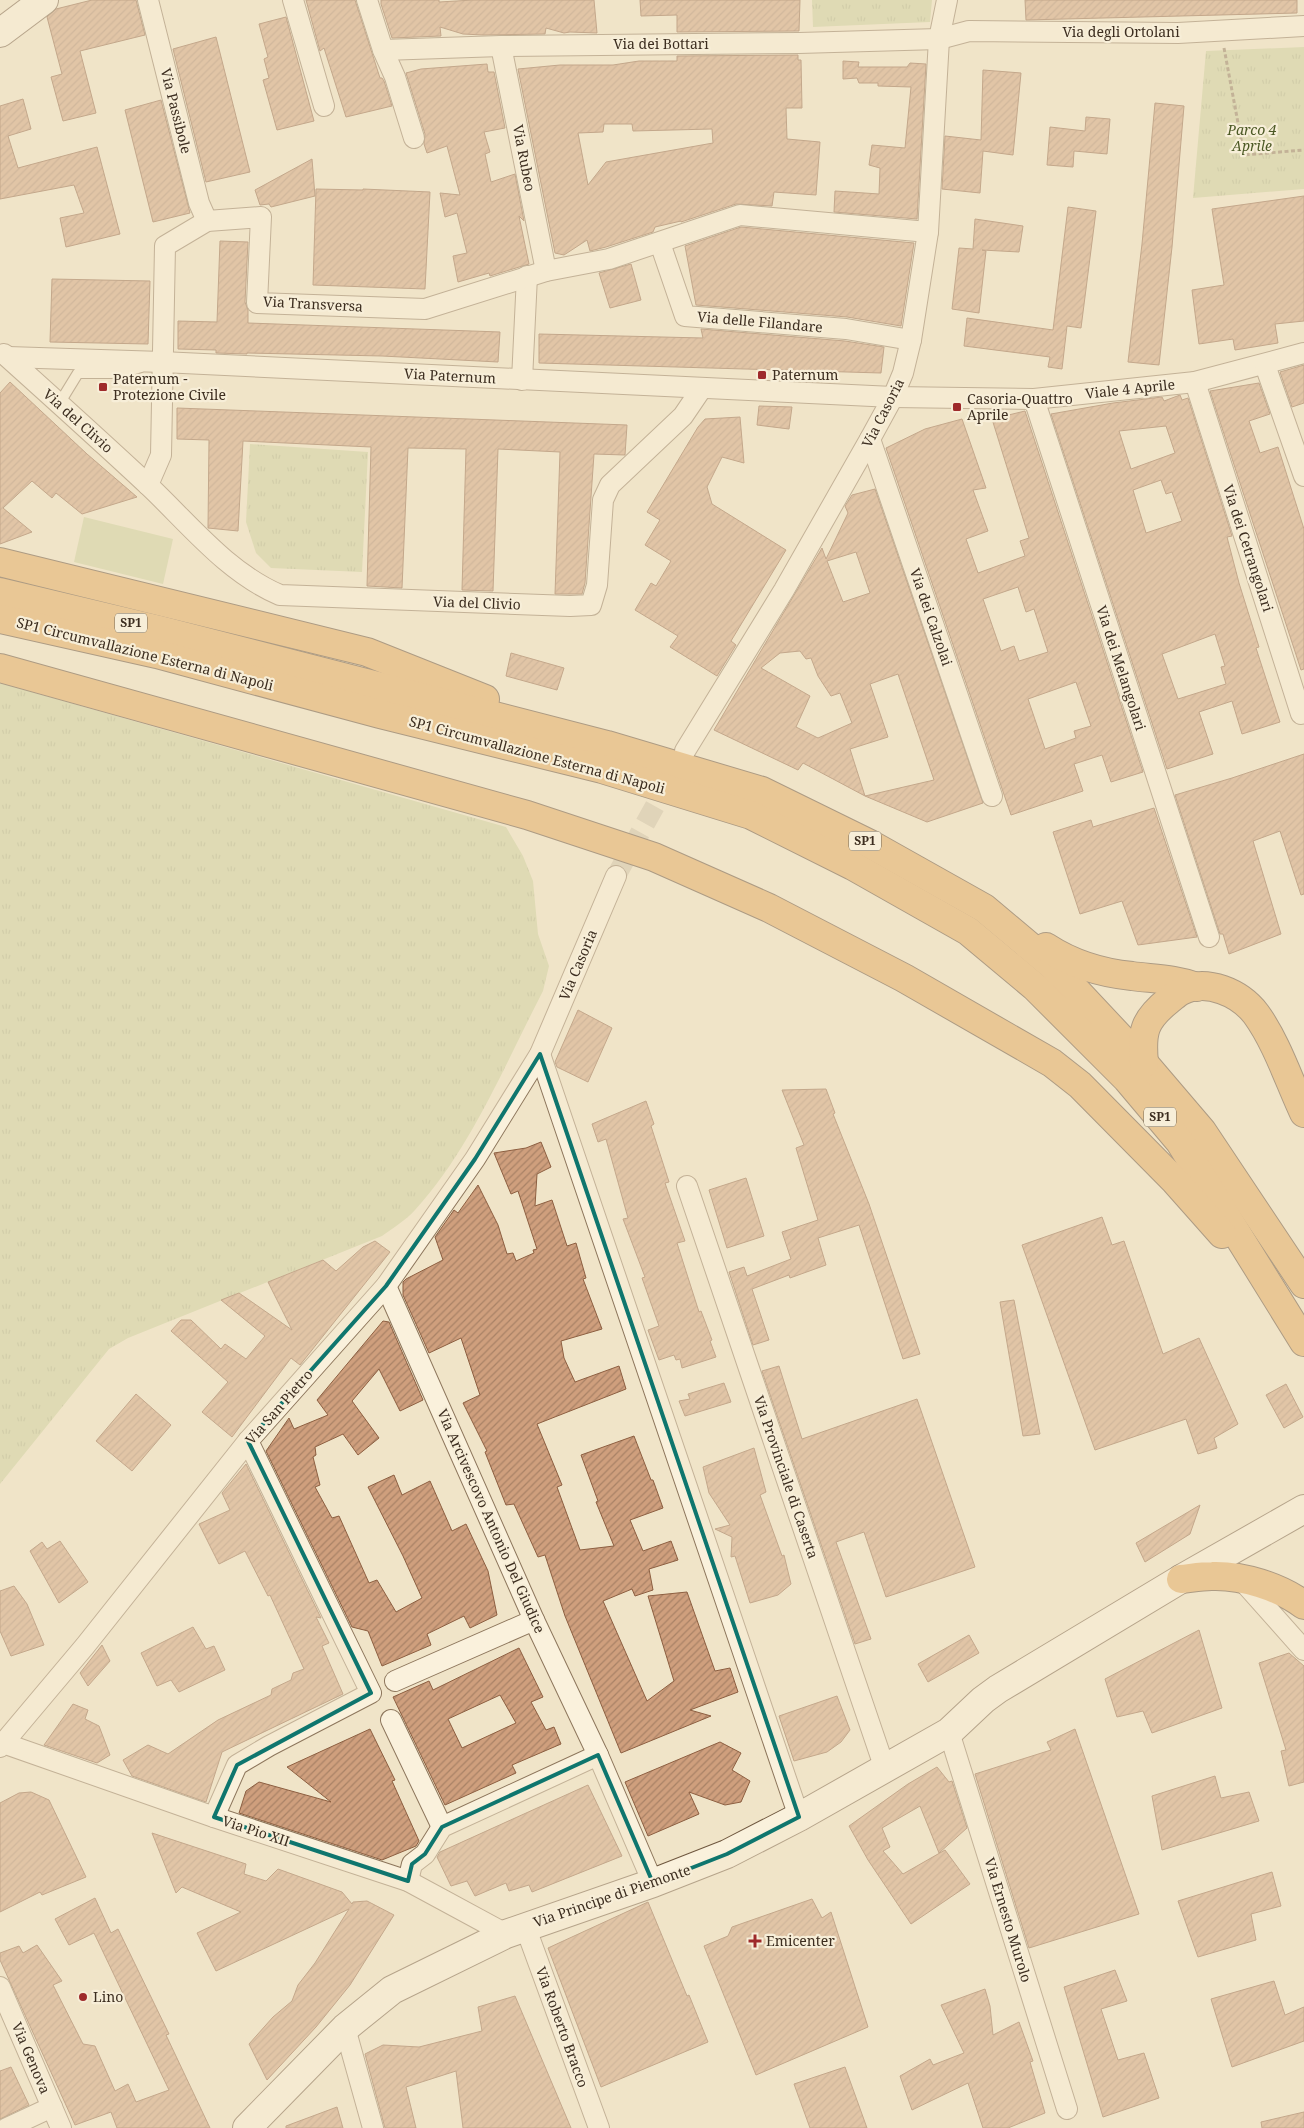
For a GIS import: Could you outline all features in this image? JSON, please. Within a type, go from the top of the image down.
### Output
[{"type":"highway","points":[[0,562],[367,652],[475,694],[539,727]]},
{"type":"highway","name":"SP1 Circumvallazione Esterna di Napoli","points":[[0,592],[160,630],[380,714],[602,769],[751,814],[853,866],[968,931],[1035,987],[1127,1079],[1180,1142],[1278,1297],[1304,1342]]},
{"type":"highway","name":"SP1 Circumvallazione Esterna di Napoli","points":[[0,620],[157,654],[260,668],[539,727],[762,791],[878,848],[984,908],[1053,966],[1144,1063],[1202,1131],[1304,1284]]},
{"type":"highway","points":[[0,668],[527,815],[654,857],[769,908],[904,978],[1052,1063],[1080,1085],[1175,1181],[1278,1297]]},
{"type":"highway","points":[[1011,930],[1046,947],[1067,961],[1090,968],[1131,976],[1178,980],[1197,987]]},
{"type":"highway","points":[[1144,1063],[1142,1041],[1148,1021],[1161,1007],[1182,991],[1197,987],[1212,987],[1224,990],[1239,999],[1255,1013],[1268,1033],[1304,1113]]},
{"type":"highway","points":[[1181,1579],[1213,1576],[1240,1578],[1276,1590],[1304,1605]]},
{"type":"main road","points":[[0,33],[44,0]]},
{"type":"main road","name":"Via Principe di Piemonte","points":[[247,2128],[344,2028],[392,1990],[516,1930],[653,1883],[727,1854],[799,1817],[949,1732],[983,1700],[998,1689],[1181,1579],[1304,1509]]},
{"type":"street","name":"Via Passibole","points":[[148,0],[199,203],[207,221]]},
{"type":"street","points":[[293,0],[324,106]]},
{"type":"street","points":[[367,0],[395,77],[414,138]]},
{"type":"street","name":"Via Casoria","points":[[685,751],[784,590],[870,439],[903,374],[928,232],[939,39],[946,0]]},
{"type":"street","name":"Via degli Ortolani","points":[[939,39],[969,30],[1168,33],[1304,26]]},
{"type":"street","name":"Via dei Bottari","points":[[384,50],[501,46],[799,43],[939,39]]},
{"type":"street","name":"Via Rubeo","points":[[501,46],[537,274],[522,380]]},
{"type":"street","points":[[537,274],[609,259],[740,215],[928,232]]},
{"type":"street","name":"Via Transversa","points":[[162,362],[165,246],[207,221],[261,217],[257,303],[425,309],[537,274]]},
{"type":"street","name":"Via delle Filandare","points":[[660,243],[685,316],[846,329],[910,340]]},
{"type":"street","name":"Viale 4 Aprile","points":[[893,397],[1034,399],[1194,382],[1265,365],[1304,353]]},
{"type":"street","name":"Via Paternum","points":[[3,357],[162,362],[893,397]]},
{"type":"street","name":"Via del Clivio","points":[[3,357],[59,404],[148,485],[239,573],[259,586],[280,595],[570,606],[591,605],[597,585],[604,500],[610,485],[683,416],[702,388]]},
{"type":"street","points":[[148,485],[161,455],[162,362]]},
{"type":"street","points":[[1265,365],[1304,476]]},
{"type":"street","name":"Via dei Cetrangolari","points":[[1194,382],[1301,714]]},
{"type":"street","name":"Via dei Melangolari","points":[[1034,399],[1209,937]]},
{"type":"street","name":"Via dei Calzolai","points":[[870,439],[992,796]]},
{"type":"street","name":"Via Casoria","points":[[540,1054],[616,876]]},
{"type":"street","points":[[540,1054],[799,1817]]},
{"type":"street","name":"Via San Pietro","points":[[1,1744],[85,1646],[248,1441],[386,1286],[475,1159],[540,1054]]},
{"type":"street","name":"Via Provinciale di Caserta","points":[[687,1186],[885,1768]]},
{"type":"street","name":"Via Arcivescovo Antonio Del Giudice","points":[[386,1286],[534,1620],[598,1755],[653,1883]]},
{"type":"street","points":[[214,1817],[237,1765],[269,1746],[371,1693],[248,1441]]},
{"type":"street","points":[[1240,1578],[1304,1650]]},
{"type":"street","points":[[395,1681],[534,1620]]},
{"type":"street","points":[[390,1720],[442,1827]]},
{"type":"street","name":"Via Ernesto Murolo","points":[[949,1732],[1067,2108]]},
{"type":"street","name":"Via Pio XII","points":[[1,1744],[408,1881],[516,1930]]},
{"type":"street","points":[[408,1881],[412,1864],[425,1854],[442,1827],[598,1755]]},
{"type":"street","name":"Via Roberto Bracco","points":[[516,1930],[599,2128]]},
{"type":"street","name":"Via Genova","points":[[0,1988],[62,2128]]},
{"type":"street","points":[[344,2028],[373,2128]]},
{"type":"street","points":[[7,2128],[52,2107]]},
{"type":"lane","points":[[54,359],[76,374]]},
{"type":"lane","points":[[59,404],[76,374],[81,372],[122,373],[162,362]]},
{"type":"path","points":[[1220,31],[1244,155],[1304,150]]},
{"type":"highlighted area","points":[[540,1054],[788,1787],[799,1817],[727,1854],[653,1883],[598,1755],[442,1827],[425,1854],[412,1864],[408,1881],[214,1817],[237,1765],[371,1693],[248,1441],[386,1286],[475,1159]]},
{"type":"green space","points":[[812,0],[932,0],[930,22],[813,27]]},
{"type":"green space","name":"Parco 4 Aprile","points":[[1304,47],[1304,189],[1193,198],[1206,51]]},
{"type":"green space","points":[[250,444],[368,452],[362,572],[271,568],[256,553],[246,522]]},
{"type":"green space","points":[[84,517],[173,539],[163,584],[74,562]]},
{"type":"green space","points":[[0,683],[506,827],[523,856],[533,881],[538,934],[549,966],[543,991],[486,1105],[453,1160],[435,1186],[411,1214],[382,1236],[128,1338],[109,1349],[0,1484]]},
{"type":"building","points":[[92,0],[136,0],[145,35],[80,51],[96,113],[63,121],[51,77],[62,74],[47,17],[56,9]]},
{"type":"building","points":[[306,0],[355,0],[380,78],[384,81],[392,106],[346,117],[324,48],[320,51]]},
{"type":"building","points":[[381,0],[439,0],[439,2],[473,0],[594,0],[597,33],[564,33],[546,28],[545,34],[483,35],[463,34],[440,27],[441,36],[392,38]]},
{"type":"building","points":[[640,0],[800,0],[799,31],[677,32],[677,15],[641,16]]},
{"type":"building","points":[[1025,0],[1297,0],[1297,13],[1026,20]]},
{"type":"building","points":[[286,17],[314,121],[277,130],[263,80],[269,78],[264,59],[268,57],[259,24]]},
{"type":"building","points":[[216,37],[250,172],[206,182],[173,49]]},
{"type":"building","points":[[798,55],[798,60],[801,60],[802,108],[786,108],[787,139],[820,142],[816,195],[774,192],[772,206],[736,204],[681,222],[655,227],[653,232],[606,247],[590,251],[587,240],[564,255],[555,253],[518,69],[560,65],[613,65],[639,61],[677,61],[677,56]],"holes":[[[604,124],[632,124],[633,131],[712,129],[713,143],[606,162],[588,185],[578,133],[603,132]]]},
{"type":"building","points":[[843,61],[859,62],[858,67],[907,67],[910,63],[926,64],[917,219],[834,212],[835,191],[879,194],[880,168],[869,165],[872,145],[905,148],[911,87],[878,86],[878,83],[859,83],[857,78],[843,79]]},
{"type":"building","points":[[487,64],[488,72],[494,72],[505,128],[484,132],[490,152],[485,154],[491,182],[515,174],[524,221],[519,216],[529,264],[490,276],[489,273],[458,282],[453,256],[467,253],[457,213],[445,217],[440,193],[460,195],[447,146],[427,153],[424,144],[425,134],[406,73],[421,69]]},
{"type":"building","points":[[983,70],[1021,73],[1013,155],[983,151],[980,193],[942,189],[945,136],[981,140]]},
{"type":"building","points":[[23,99],[31,129],[8,136],[18,168],[97,147],[120,234],[66,247],[60,218],[84,213],[74,185],[0,199],[0,106]]},
{"type":"building","points":[[161,100],[190,213],[153,222],[125,110]]},
{"type":"building","points":[[1155,103],[1184,106],[1172,247],[1159,365],[1128,362],[1142,244]]},
{"type":"building","points":[[1086,117],[1110,119],[1107,154],[1074,151],[1073,167],[1047,165],[1050,127],[1085,131]]},
{"type":"building","points":[[312,159],[315,196],[271,207],[269,204],[260,205],[255,190]]},
{"type":"building","points":[[316,189],[430,192],[425,289],[313,285]]},
{"type":"building","points":[[1304,196],[1304,321],[1275,324],[1278,343],[1235,350],[1233,339],[1199,344],[1192,290],[1224,285],[1212,209]]},
{"type":"building","points":[[1068,207],[1096,211],[1081,328],[1067,326],[1062,369],[1048,367],[1050,357],[964,346],[967,318],[1053,330]]},
{"type":"building","points":[[975,219],[1023,226],[1019,252],[982,250],[986,251],[979,313],[952,309],[959,248],[973,249]]},
{"type":"building","points":[[741,227],[914,243],[901,326],[847,317],[696,305],[685,246]]},
{"type":"building","points":[[220,241],[248,242],[245,302],[248,310],[248,323],[500,332],[498,362],[382,356],[216,353],[216,350],[178,349],[178,321],[217,322]]},
{"type":"building","points":[[631,264],[641,300],[610,308],[599,273]]},
{"type":"building","points":[[52,279],[150,281],[148,344],[50,342]]},
{"type":"building","points":[[701,329],[845,341],[884,347],[881,373],[539,363],[539,334],[703,338]]},
{"type":"building","points":[[1304,365],[1304,403],[1292,407],[1280,372]]},
{"type":"building","points":[[10,382],[87,454],[137,497],[82,514],[56,493],[52,498],[32,481],[3,508],[32,532],[0,544],[0,393]]},
{"type":"building","points":[[1259,383],[1270,414],[1249,421],[1260,453],[1278,447],[1304,529],[1304,669],[1301,670],[1210,391]]},
{"type":"building","points":[[1180,395],[1182,400],[1188,398],[1232,536],[1227,537],[1259,647],[1256,648],[1280,722],[1242,734],[1232,701],[1199,712],[1213,754],[1167,769],[1051,414],[1162,397],[1164,401]],"holes":[[[1166,426],[1175,453],[1131,469],[1119,431]],[[1161,480],[1166,494],[1172,492],[1182,521],[1146,533],[1133,490]],[[1215,634],[1225,666],[1221,667],[1226,684],[1178,699],[1162,654]]]},
{"type":"building","points":[[759,406],[792,407],[789,429],[757,425]]},
{"type":"building","points":[[177,408],[627,425],[625,455],[594,454],[585,583],[582,594],[555,594],[560,452],[498,449],[493,591],[462,590],[466,449],[408,448],[402,588],[367,586],[371,447],[243,441],[238,531],[208,528],[209,440],[177,439]]},
{"type":"building","points":[[1025,411],[1143,772],[1111,782],[1102,755],[1074,764],[1083,791],[1011,815],[886,448],[925,429],[962,419],[986,488],[973,490],[988,531],[966,539],[978,573],[1025,556],[1020,541],[1029,538],[992,419]],"holes":[[[1018,587],[1026,612],[1034,609],[1048,652],[1019,661],[1014,646],[1001,651],[983,599]],[[1076,682],[1091,726],[1074,731],[1076,738],[1045,749],[1028,699]]]},
{"type":"building","points":[[740,417],[744,463],[722,457],[707,487],[712,504],[786,550],[731,641],[736,645],[717,676],[670,647],[678,636],[635,610],[651,583],[656,586],[671,561],[645,545],[660,520],[647,512],[698,427],[705,419]]},
{"type":"building","points":[[875,489],[983,803],[927,822],[865,796],[803,763],[798,770],[714,730],[822,548],[826,559],[848,513],[845,506],[852,495]],"holes":[[[856,552],[870,593],[843,602],[827,561]],[[800,651],[806,659],[811,658],[818,676],[831,696],[840,693],[852,723],[818,738],[796,727],[810,696],[761,668],[780,653]],[[898,674],[934,780],[865,796],[850,749],[888,737],[870,684]]]},
{"type":"building","points":[[511,653],[564,668],[557,690],[506,676]]},
{"type":"building","points":[[1304,754],[1304,894],[1301,895],[1280,831],[1253,841],[1281,934],[1229,954],[1223,934],[1220,934],[1175,795]]},
{"type":"building","points":[[1154,808],[1197,937],[1138,945],[1122,901],[1080,914],[1053,832],[1091,820],[1093,827]]},
{"type":"building","points":[[578,1010],[612,1028],[588,1082],[557,1067],[555,1062]]},
{"type":"building","points":[[826,1089],[835,1113],[833,1114],[869,1204],[920,1354],[903,1359],[859,1225],[818,1238],[826,1265],[790,1278],[789,1275],[752,1289],[769,1340],[753,1345],[729,1272],[744,1267],[747,1276],[791,1259],[782,1232],[818,1220],[796,1148],[804,1145],[782,1090]]},
{"type":"building","points":[[646,1101],[654,1124],[651,1126],[669,1182],[665,1183],[685,1241],[677,1243],[699,1312],[701,1311],[712,1340],[710,1341],[716,1357],[682,1368],[680,1359],[676,1360],[674,1355],[659,1360],[648,1330],[659,1326],[642,1278],[645,1277],[623,1219],[628,1218],[606,1139],[598,1142],[592,1124]]},
{"type":"building","points":[[541,1142],[551,1167],[537,1174],[535,1206],[552,1200],[567,1246],[576,1243],[586,1278],[583,1279],[602,1329],[561,1341],[564,1358],[575,1382],[619,1366],[626,1389],[537,1424],[562,1485],[557,1487],[580,1550],[614,1546],[596,1502],[598,1501],[581,1455],[634,1436],[663,1508],[630,1520],[643,1551],[671,1541],[678,1560],[649,1569],[653,1590],[635,1596],[632,1589],[603,1601],[647,1701],[674,1681],[648,1596],[687,1592],[715,1671],[730,1668],[738,1692],[690,1710],[711,1716],[621,1753],[565,1616],[545,1555],[538,1557],[514,1504],[506,1505],[485,1452],[487,1451],[463,1403],[480,1395],[461,1338],[429,1353],[403,1295],[403,1282],[406,1279],[443,1260],[435,1237],[454,1210],[458,1213],[478,1185],[498,1225],[507,1254],[513,1253],[516,1261],[534,1253],[533,1250],[537,1249],[518,1191],[511,1194],[494,1153],[526,1148]]},
{"type":"building","points":[[746,1178],[764,1236],[727,1248],[709,1190]]},
{"type":"building","points":[[1102,1217],[1112,1245],[1124,1241],[1163,1354],[1199,1338],[1238,1424],[1214,1438],[1217,1448],[1198,1454],[1186,1419],[1095,1450],[1022,1245]]},
{"type":"building","points":[[375,1241],[390,1252],[300,1365],[291,1358],[232,1437],[202,1412],[228,1382],[171,1331],[181,1320],[191,1320],[221,1349],[225,1344],[246,1359],[265,1336],[221,1300],[239,1293],[292,1330],[268,1282],[323,1260],[336,1271],[363,1247]]},
{"type":"building","points":[[1014,1300],[1040,1434],[1023,1436],[1000,1302]]},
{"type":"building","points":[[383,1321],[389,1322],[423,1400],[400,1411],[379,1369],[352,1401],[379,1438],[358,1455],[343,1434],[315,1447],[316,1455],[313,1457],[320,1485],[315,1487],[332,1518],[339,1516],[369,1583],[377,1580],[396,1612],[422,1598],[368,1487],[394,1475],[402,1495],[430,1481],[452,1531],[466,1524],[488,1571],[497,1615],[470,1628],[464,1616],[427,1634],[431,1645],[382,1666],[368,1631],[352,1627],[266,1451],[289,1418],[294,1429],[328,1415],[317,1400]]},
{"type":"building","points":[[779,1366],[802,1439],[917,1399],[975,1567],[886,1597],[864,1532],[836,1542],[871,1639],[855,1644],[762,1371]]},
{"type":"building","points":[[724,1383],[731,1402],[685,1416],[679,1401],[690,1399],[688,1394]]},
{"type":"building","points":[[1286,1384],[1303,1417],[1284,1428],[1266,1395]]},
{"type":"building","points":[[136,1394],[171,1425],[132,1471],[96,1441]]},
{"type":"building","points":[[754,1448],[766,1492],[760,1495],[782,1556],[784,1555],[791,1584],[778,1595],[750,1603],[735,1556],[731,1557],[732,1537],[715,1529],[730,1525],[709,1493],[703,1467]]},
{"type":"building","points":[[246,1464],[321,1618],[316,1617],[329,1643],[322,1646],[343,1694],[222,1752],[206,1802],[132,1776],[123,1760],[148,1745],[168,1754],[218,1720],[271,1695],[272,1689],[291,1680],[293,1673],[304,1669],[270,1595],[268,1596],[245,1551],[219,1564],[199,1524],[230,1510],[222,1493]]},
{"type":"building","points":[[1200,1505],[1190,1534],[1145,1562],[1136,1543]]},
{"type":"building","points":[[60,1541],[88,1582],[59,1603],[30,1551],[42,1542],[47,1549]]},
{"type":"building","points":[[14,1586],[27,1604],[44,1645],[11,1656],[0,1631],[0,1591]]},
{"type":"building","points":[[193,1627],[206,1649],[214,1646],[225,1670],[179,1692],[171,1680],[157,1686],[141,1653]]},
{"type":"building","points":[[1199,1630],[1222,1708],[1152,1733],[1143,1711],[1117,1717],[1105,1679]]},
{"type":"building","points":[[969,1635],[979,1653],[928,1682],[918,1664]]},
{"type":"building","points":[[102,1645],[110,1661],[88,1686],[80,1673]]},
{"type":"building","points":[[519,1648],[543,1697],[531,1702],[546,1730],[554,1727],[561,1744],[512,1765],[516,1773],[445,1805],[393,1697],[429,1681],[433,1690]],"holes":[[[500,1695],[516,1723],[462,1748],[448,1719]]]},
{"type":"building","points":[[1289,1653],[1304,1666],[1304,1782],[1289,1786],[1281,1751],[1286,1750],[1259,1663]]},
{"type":"building","points":[[837,1696],[850,1730],[841,1742],[827,1752],[794,1761],[779,1716]]},
{"type":"building","points":[[73,1704],[88,1710],[85,1719],[99,1726],[110,1755],[97,1763],[44,1745]]},
{"type":"building","points":[[370,1729],[395,1780],[392,1781],[419,1841],[416,1846],[382,1860],[239,1813],[246,1791],[259,1782],[331,1802],[287,1767]]},
{"type":"building","points":[[1075,1729],[1139,1914],[1029,1948],[975,1774],[1051,1750],[1047,1742]]},
{"type":"building","points":[[720,1742],[741,1753],[732,1770],[750,1781],[741,1802],[725,1805],[689,1792],[699,1814],[648,1836],[625,1782]]},
{"type":"building","points":[[937,1767],[949,1782],[952,1781],[967,1828],[939,1853],[920,1806],[882,1828],[890,1847],[883,1851],[903,1874],[945,1850],[970,1884],[911,1924],[868,1860],[849,1826],[908,1784]]},
{"type":"building","points":[[1215,1776],[1221,1798],[1249,1792],[1259,1821],[1162,1850],[1152,1796]]},
{"type":"building","points":[[588,1785],[622,1856],[532,1892],[529,1885],[509,1891],[506,1883],[475,1896],[467,1881],[451,1886],[437,1857],[440,1852]]},
{"type":"building","points":[[31,1792],[49,1800],[86,1877],[42,1895],[40,1892],[0,1912],[0,1803],[19,1793]]},
{"type":"building","points":[[152,1833],[246,1864],[244,1874],[266,1881],[278,1869],[342,1892],[352,1904],[353,1902],[367,1901],[394,1915],[350,1985],[316,2027],[267,2080],[249,2044],[273,2017],[292,2001],[298,1985],[315,1963],[349,1909],[216,1971],[197,1933],[241,1912],[182,1887],[176,1893]]},
{"type":"building","points":[[1272,1872],[1281,1906],[1251,1914],[1256,1940],[1198,1957],[1178,1901]]},
{"type":"building","points":[[95,1898],[111,1933],[118,1929],[169,2034],[166,2035],[210,2128],[117,2128],[111,2112],[75,2125],[0,1960],[0,1953],[19,1946],[23,1953],[37,1945],[62,1981],[53,1985],[83,2044],[95,2046],[115,2091],[128,2084],[136,2102],[169,2090],[94,1933],[69,1945],[55,1919]]},
{"type":"building","points":[[812,1899],[822,1918],[831,1912],[868,2027],[756,2075],[704,1946],[728,1936],[732,1927]]},
{"type":"building","points":[[648,1902],[708,2042],[601,2087],[548,1948]]},
{"type":"building","points":[[1115,1970],[1127,2001],[1101,2009],[1118,2060],[1144,2053],[1159,2098],[1103,2117],[1064,1987]]},
{"type":"building","points":[[1274,1981],[1285,2015],[1304,2007],[1304,2041],[1232,2067],[1211,1999]]},
{"type":"building","points":[[985,1989],[990,2006],[993,2035],[1019,2022],[1033,2061],[1030,2062],[1045,2113],[1008,2128],[983,2128],[968,2083],[912,2110],[900,2076],[930,2059],[933,2065],[964,2053],[941,2005]]},
{"type":"building","points":[[515,1996],[571,2128],[463,2128],[456,2071],[406,2087],[416,2128],[385,2128],[365,2054],[383,2045],[419,2047],[482,2031],[478,2007]]},
{"type":"building","points":[[11,2067],[29,2105],[0,2119],[0,2071]]},
{"type":"building","points":[[845,2067],[867,2128],[810,2128],[794,2084]]},
{"type":"building","points":[[337,2107],[343,2128],[286,2128],[286,2126]]},
{"type":"building","points":[[1304,2112],[1304,2128],[1262,2128],[1261,2122]]},
{"type":"tunnel","points":[[616,876],[671,777]]},
{"type":"place","name":"Paternum","points":[[762,375]]},
{"type":"place","name":"Paternum - Protezione Civile","points":[[103,387]]},
{"type":"place","name":"Casoria-Quattro Aprile","points":[[957,407]]},
{"type":"place","name":"Emicenter","points":[[755,1941]]},
{"type":"place","name":"Lino","points":[[83,1997]]}]
